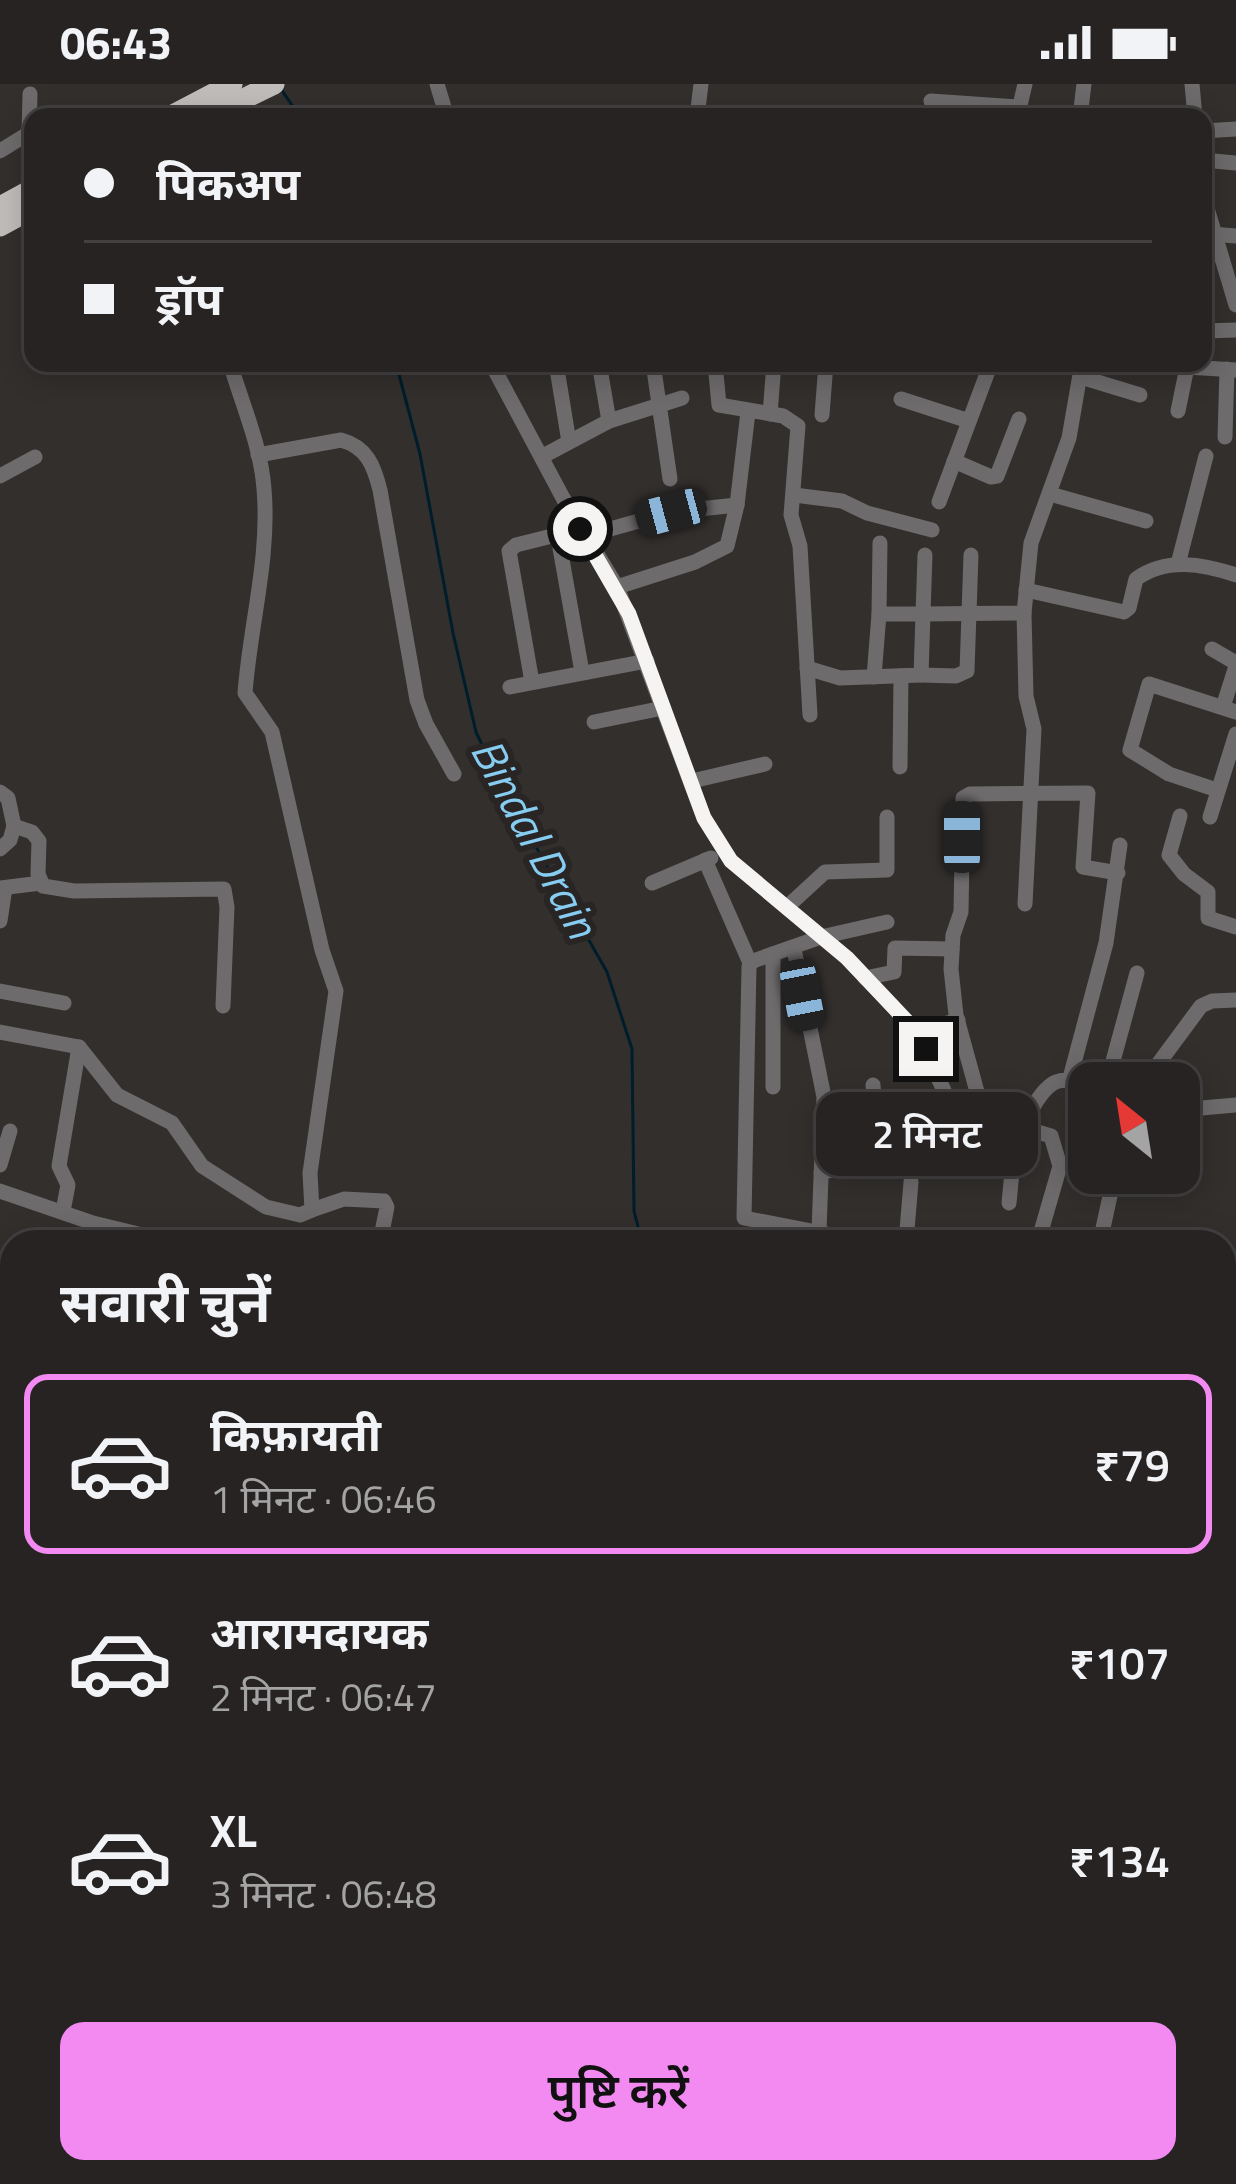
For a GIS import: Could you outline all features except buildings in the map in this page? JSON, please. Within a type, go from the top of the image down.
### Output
[{"type":"highway","points":[[214,96],[274,84]]},
{"type":"highway","points":[[1,220],[24,198]]},
{"type":"street","points":[[29,94],[29,108]]},
{"type":"street","points":[[931,101],[986,108]]},
{"type":"street","points":[[1236,236],[1212,234],[1236,305]]},
{"type":"street","points":[[1225,437],[1231,370]]},
{"type":"street","points":[[233,372],[259,455],[265,503],[245,694],[272,732],[322,950],[335,983],[310,1173],[312,1210]]},
{"type":"street","points":[[496,372],[617,587],[704,818],[725,854],[788,906],[917,1032],[952,1108],[1033,1107]]},
{"type":"street","points":[[557,372],[569,442]]},
{"type":"street","points":[[601,372],[609,421]]},
{"type":"street","points":[[654,372],[670,479]]},
{"type":"street","points":[[716,372],[718,403],[794,420],[798,426],[791,515],[800,546],[811,716]]},
{"type":"street","points":[[770,414],[773,372]]},
{"type":"street","points":[[822,415],[825,372]]},
{"type":"street","points":[[939,502],[988,372]]},
{"type":"street","points":[[1025,904],[1034,729],[1026,696],[1024,613],[1031,543],[1069,439],[1082,372]]},
{"type":"street","points":[[1087,372],[1140,395]]},
{"type":"street","points":[[1178,411],[1186,372]]},
{"type":"street","points":[[543,456],[609,421],[682,398]]},
{"type":"street","points":[[901,399],[969,422]]},
{"type":"street","points":[[617,587],[722,550],[728,542],[748,412]]},
{"type":"street","points":[[954,461],[991,478],[997,476],[1019,419]]},
{"type":"street","points":[[259,455],[341,440],[360,448],[370,459],[380,490],[417,700],[454,774]]},
{"type":"street","points":[[1178,564],[1206,456]]},
{"type":"street","points":[[0,476],[35,457]]},
{"type":"street","points":[[1050,494],[1146,521]]},
{"type":"street","points":[[794,495],[842,501],[867,513],[932,530]]},
{"type":"street","points":[[532,682],[509,554],[516,545],[671,512],[737,505]]},
{"type":"street","points":[[558,537],[582,672]]},
{"type":"street","points":[[874,677],[880,544]]},
{"type":"street","points":[[921,676],[926,555]]},
{"type":"street","points":[[807,668],[831,677],[956,676],[967,671],[970,555]]},
{"type":"street","points":[[1026,590],[1124,612],[1139,575],[1178,564],[1236,575]]},
{"type":"street","points":[[878,614],[1024,613]]},
{"type":"street","points":[[1212,649],[1236,664],[1230,710],[1149,684],[1130,750],[1169,773],[1217,790]]},
{"type":"street","points":[[510,687],[647,661]]},
{"type":"street","points":[[900,767],[901,676]]},
{"type":"street","points":[[594,722],[663,707]]},
{"type":"street","points":[[1210,817],[1236,734]]},
{"type":"street","points":[[692,781],[765,764]]},
{"type":"street","points":[[0,792],[8,798],[14,826],[10,840],[0,849]]},
{"type":"street","points":[[982,1110],[958,1020],[952,949],[961,913],[962,800],[970,794],[1088,793],[1083,867],[1118,873]]},
{"type":"street","points":[[1180,816],[1169,855],[1208,892],[1208,918],[1236,927]]},
{"type":"street","points":[[788,906],[825,872],[887,870],[887,817]]},
{"type":"street","points":[[14,826],[32,832],[39,841],[41,884]]},
{"type":"street","points":[[1074,1062],[1106,943],[1120,844]]},
{"type":"street","points":[[652,883],[725,854]]},
{"type":"street","points":[[704,860],[750,963],[743,1215],[771,1230]]},
{"type":"street","points":[[0,922],[2,888],[41,884],[74,891],[224,889],[224,1006]]},
{"type":"street","points":[[750,963],[820,937],[887,922]]},
{"type":"street","points":[[865,978],[894,972],[896,948],[952,949]]},
{"type":"street","points":[[794,949],[823,1088],[822,1230]]},
{"type":"street","points":[[772,954],[773,1087]]},
{"type":"street","points":[[1113,1062],[1137,973]]},
{"type":"street","points":[[0,991],[64,1003]]},
{"type":"street","points":[[1160,1062],[1201,1006],[1212,1000],[1236,1000]]},
{"type":"street","points":[[917,1032],[958,1020]]},
{"type":"street","points":[[0,1032],[80,1047],[117,1095],[172,1123],[202,1166],[266,1207],[300,1214],[350,1198],[384,1201],[382,1230]]},
{"type":"street","points":[[63,1211],[68,1185],[58,1166],[80,1047]]},
{"type":"street","points":[[1009,1203],[1012,1161],[1033,1107],[1049,1087],[1068,1079]]},
{"type":"street","points":[[821,1172],[869,1163],[879,1156],[873,1085]]},
{"type":"street","points":[[1200,1108],[1236,1105]]},
{"type":"street","points":[[1024,1128],[1052,1137],[1060,1161],[1041,1230]]},
{"type":"street","points":[[0,1165],[10,1131]]},
{"type":"street","points":[[907,1230],[911,1182]]},
{"type":"street","points":[[0,1191],[122,1230]]},
{"type":"street","points":[[1103,1230],[1110,1194]]},
{"type":"waterway","name":"Bindal Drain","points":[[281,89],[294,108]]},
{"type":"waterway","name":"Bindal Drain","points":[[398,372],[420,454],[476,732],[607,972],[632,1049],[634,1211],[639,1230]]},
{"type":"route","points":[[580,529],[629,614],[704,818],[718,843],[731,861],[847,958],[917,1032],[926,1049]]}]
